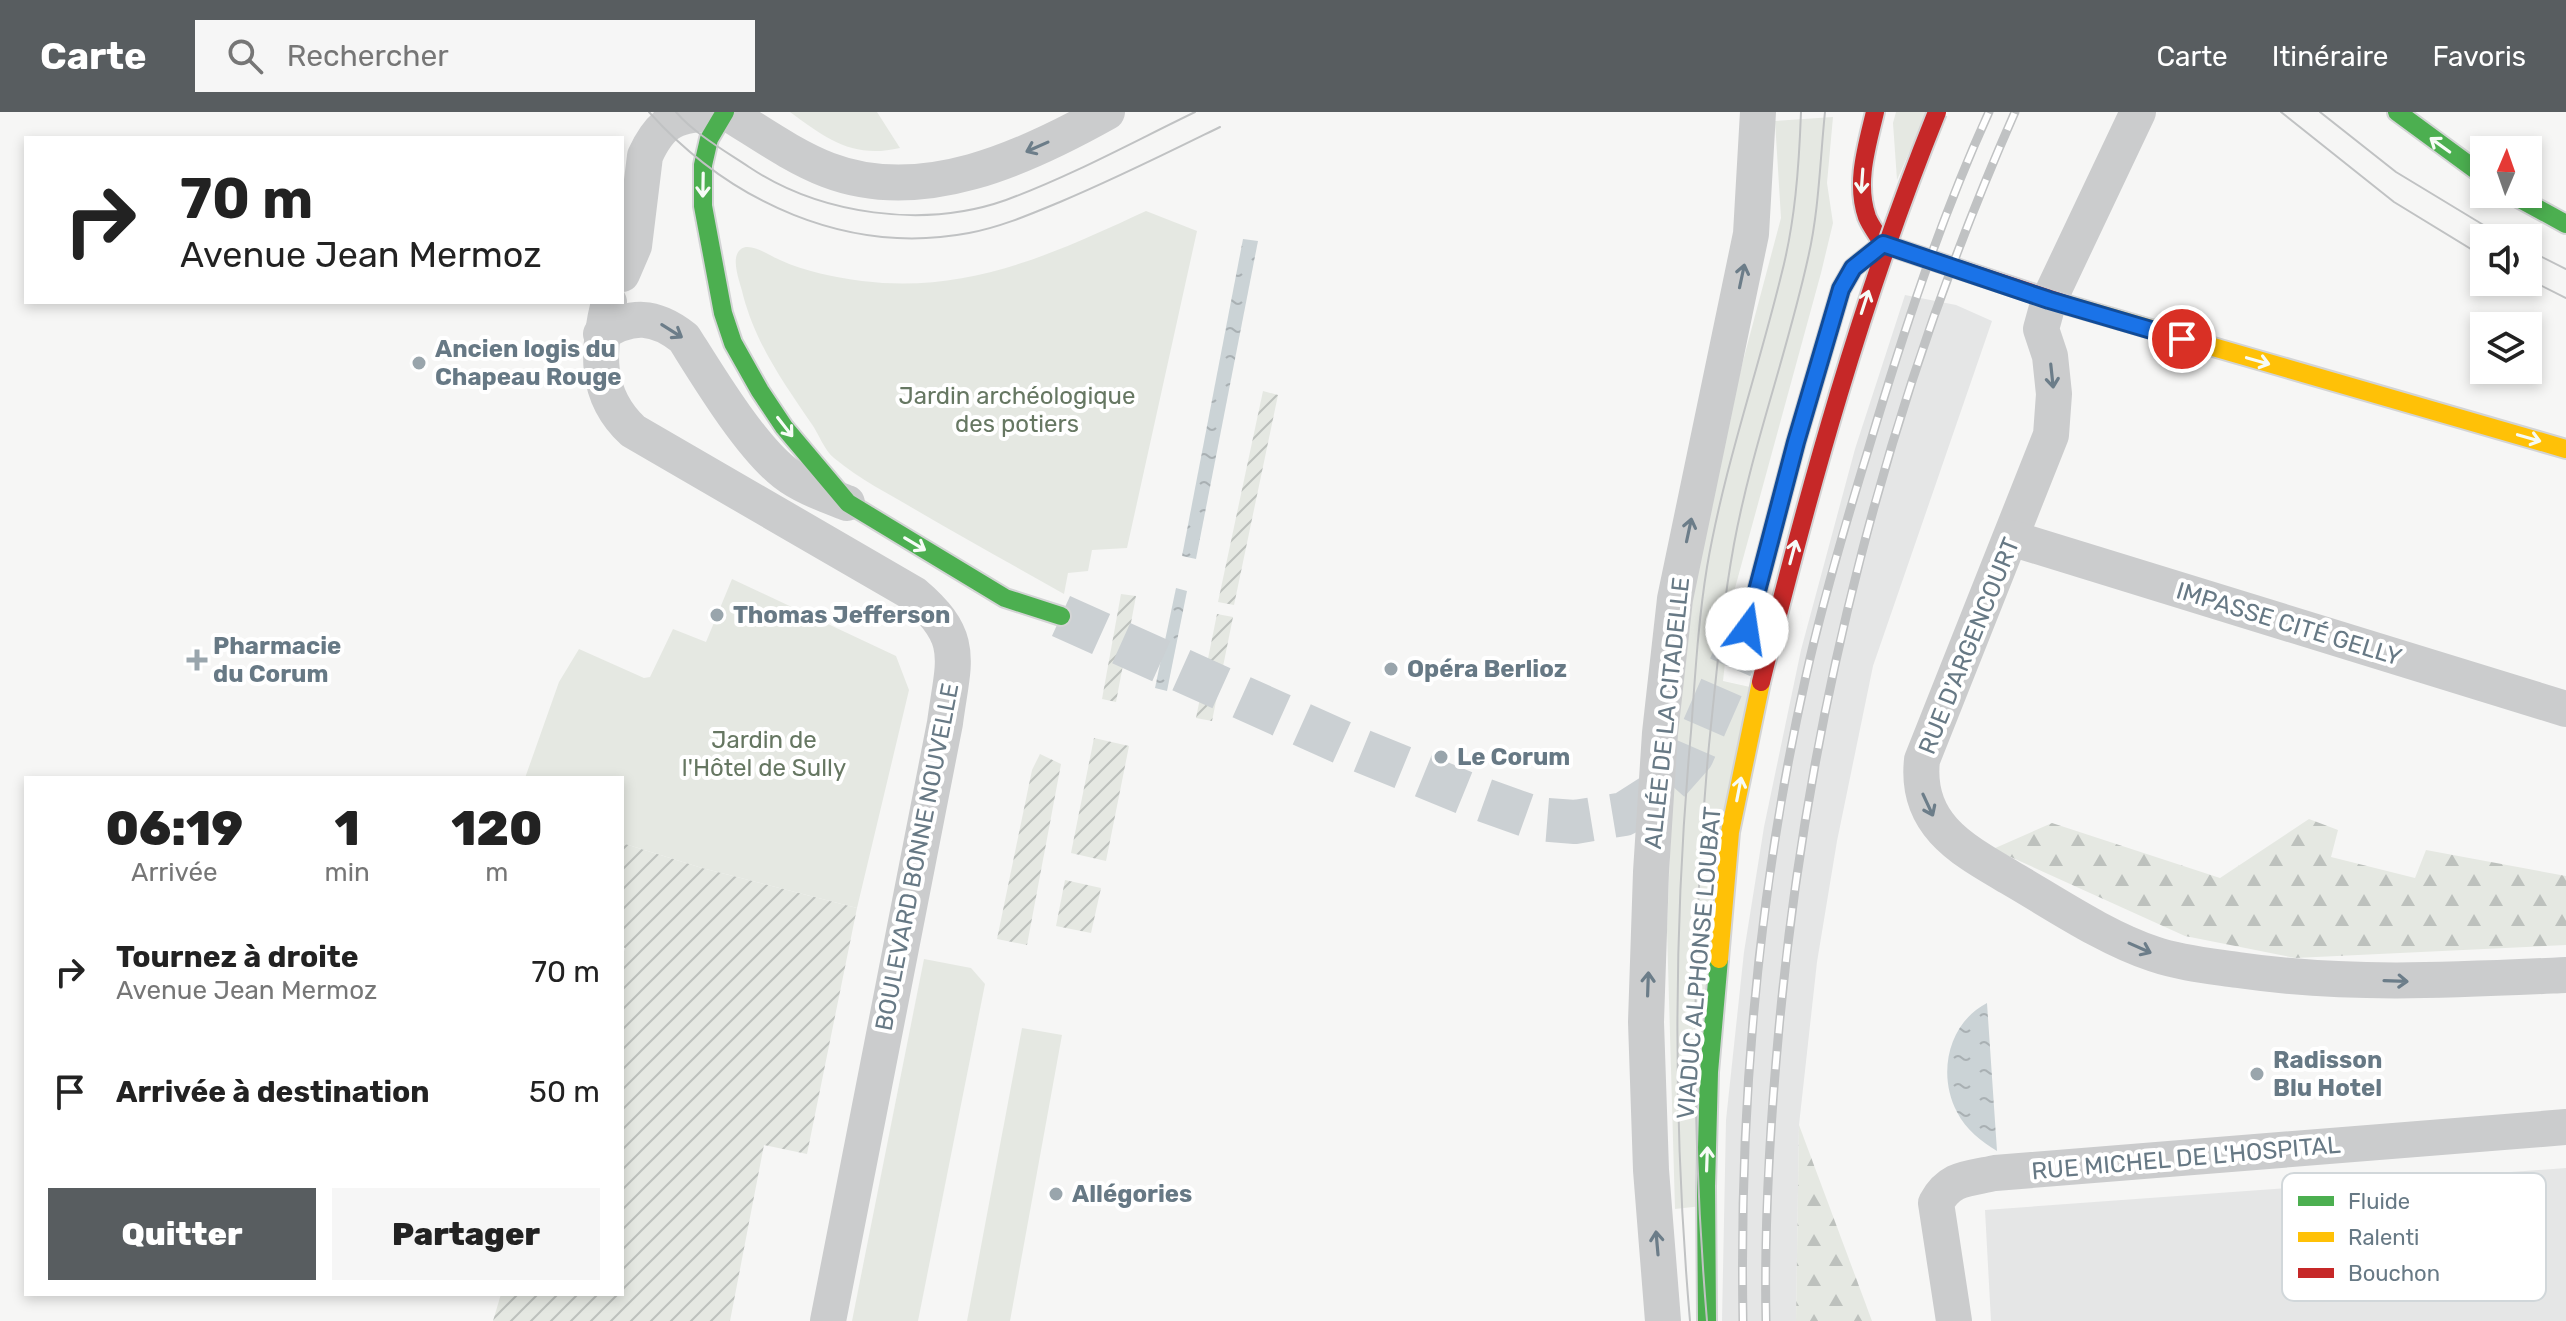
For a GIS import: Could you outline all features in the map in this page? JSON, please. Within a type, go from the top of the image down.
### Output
[{"type":"street","points":[[624,269],[634,246],[645,156],[663,127],[680,116],[723,112],[829,171],[895,183],[964,175],[1032,149],[1107,112]]},
{"type":"street","points":[[723,112],[709,139],[703,165],[703,206],[723,313],[733,343],[760,391],[784,427],[848,503]]},
{"type":"street","name":"ALLÉE DE LA CITADELLE","points":[[1663,1321],[1651,1170],[1646,1022],[1660,733],[1675,599],[1751,234],[1758,112]]},
{"type":"street","name":"VIADUC ALPHONSE LOUBAT","points":[[1707,1321],[1709,1072],[1730,832],[1761,682],[1821,445],[1867,296],[1937,112]]},
{"type":"street","name":"RUE D'ARGENCOURT","points":[[2138,112],[2049,300],[2041,329],[2050,356],[2054,420],[2051,435],[1922,760],[1920,779],[1923,797],[1940,827],[1962,850],[2123,940],[2155,954],[2287,977],[2426,982],[2566,975]]},
{"type":"street","points":[[2397,112],[2470,166]]},
{"type":"street","points":[[1875,113],[1862,173],[1862,199],[1867,219],[1883,244],[2049,300],[2566,449]]},
{"type":"street","points":[[2537,208],[2566,224]]},
{"type":"street","points":[[1747,629],[1796,442],[1841,289],[1853,268],[1883,244]]},
{"type":"street","points":[[605,318],[617,323],[652,320],[684,338],[750,435],[785,473],[813,489],[848,503],[1005,598],[1061,616]]},
{"type":"street","name":"BOULEVARD BONNE NOUVELLE","points":[[605,318],[604,386],[619,418],[633,431],[914,594],[945,624],[951,640],[953,661],[945,723],[828,1321]]},
{"type":"street","name":"IMPASSE CITÉ GELLY","points":[[2011,538],[2566,709]]},
{"type":"street","name":"RUE MICHEL DE L'HOSPITAL","points":[[1954,1321],[1936,1203],[1944,1189],[1955,1181],[1995,1173],[2566,1127]]},
{"type":"shaded area","points":[[1905,295],[1956,305],[1992,321],[1873,666],[1837,841],[1817,962],[1799,1125],[1796,1321],[1722,1321],[1726,1120],[1744,952],[1764,827],[1801,650],[1855,449]]},
{"type":"shaded area","points":[[2566,1168],[2566,1321],[1991,1321],[1985,1210],[2282,1189],[2282,1301],[2546,1301],[2546,1173],[2497,1173]]},
{"type":"green space","points":[[790,112],[877,112],[900,148],[883,151],[854,149],[816,131]]},
{"type":"green space","points":[[1896,112],[1927,112],[1897,180],[1893,123]]},
{"type":"green space","points":[[1833,117],[1827,183],[1833,223],[1732,599],[1723,681],[1750,687],[1702,1206],[1675,1209],[1667,930],[1681,675],[1690,591],[1718,455],[1781,218],[1775,121]]},
{"type":"green space","name":"Jardin archéologique des potiers","points":[[1146,211],[1197,231],[1127,548],[1092,550],[1088,571],[1068,573],[1064,594],[874,486],[830,455],[763,346],[749,313],[737,271],[738,253],[750,247],[800,268],[841,278],[901,283],[938,282],[1009,267],[1077,242]]},
{"type":"green space","points":[[1263,391],[1278,395],[1234,605],[1218,602]]},
{"type":"green space","name":"Jardin de l'Hôtel de Sully","points":[[732,579],[896,656],[909,690],[857,908],[702,868],[624,844],[624,776],[526,776],[559,682],[579,649],[644,678],[650,677],[673,629],[706,642]]},
{"type":"green space","points":[[1121,594],[1136,596],[1116,702],[1102,699]]},
{"type":"green space","points":[[1217,614],[1233,617],[1212,721],[1196,718]]},
{"type":"green space","points":[[1094,738],[1129,746],[1106,861],[1071,853]]},
{"type":"green space","points":[[1040,754],[1061,764],[1027,945],[997,939],[1032,770]]},
{"type":"green space","points":[[2309,819],[2338,830],[2331,857],[2415,878],[2426,850],[2566,876],[2566,945],[2295,958],[2185,936],[1993,849],[2052,823],[2220,878]]},
{"type":"green space","points":[[624,844],[702,868],[857,908],[807,1154],[764,1145],[730,1321],[493,1321],[500,1296],[624,1296]]},
{"type":"green space","points":[[1065,880],[1101,888],[1091,933],[1056,926]]},
{"type":"green space","points":[[924,959],[971,968],[985,984],[918,1321],[852,1321]]},
{"type":"green space","points":[[1022,1028],[1062,1035],[1010,1321],[967,1321]]},
{"type":"green space","points":[[1799,1125],[1872,1321],[1796,1321]]},
{"type":"water","points":[[1243,239],[1258,241],[1196,559],[1182,556]]},
{"type":"water","points":[[1176,588],[1187,591],[1167,691],[1155,688]]},
{"type":"water","points":[[1987,1003],[1997,1151],[1965,1124],[1957,1112],[1948,1082],[1947,1066],[1955,1036],[1963,1023]]},
{"type":"tunnel","points":[[1061,616],[1352,747],[1470,795],[1537,819],[1575,822],[1624,814],[1660,791],[1692,755],[1747,629]]},
{"type":"tram line","points":[[649,112],[681,144],[716,172],[754,196],[794,215],[835,229],[879,236],[924,238],[969,233],[1016,220],[1101,184],[1220,127]]},
{"type":"tram line","points":[[676,112],[711,142],[777,183],[840,206],[908,215],[974,209],[1006,200],[1078,170],[1195,112]]},
{"type":"tram line","points":[[1690,1321],[1680,1174],[1677,1026],[1681,879],[1697,650],[1714,530],[1790,236],[1801,112]]},
{"type":"tram line","points":[[1707,1321],[1698,1177],[1695,1033],[1699,889],[1709,745],[1734,544],[1812,240],[1825,112]]},
{"type":"tram line","points":[[2281,112],[2394,202],[2470,248]]},
{"type":"tram line","points":[[2320,112],[2396,172],[2482,224]]},
{"type":"tram line","points":[[2542,257],[2566,269]]},
{"type":"tram line","points":[[2542,286],[2566,298]]},
{"type":"railway","points":[[1743,1321],[1745,1159],[1755,997],[1776,835],[1806,676],[1827,589],[1909,319],[1938,235],[1989,112]]},
{"type":"railway","points":[[1766,1321],[1768,1174],[1779,1028],[1792,910],[1810,792],[1833,676],[1860,560],[1928,333],[1969,222],[2015,112]]},
{"type":"traffic: fast","points":[[725,112],[709,139],[703,165],[703,206],[723,313],[733,343],[760,391],[784,427],[848,503],[1005,598],[1061,616]]},
{"type":"traffic: fast","points":[[2397,112],[2470,166]]},
{"type":"traffic: fast","points":[[2537,208],[2566,224]]},
{"type":"traffic: fast","points":[[1747,629],[1796,442],[1841,289],[1853,268],[1883,244]]},
{"type":"traffic: fast","points":[[1707,1321],[1709,1072],[1719,959]]},
{"type":"traffic: slow","points":[[2068,305],[2566,449]]},
{"type":"traffic: slow","points":[[1719,959],[1730,832],[1761,682]]},
{"type":"traffic: jam","points":[[1875,112],[1866,151],[1862,191],[1867,217],[1883,244],[2068,305]]},
{"type":"traffic: jam","points":[[1761,682],[1798,537],[1861,322],[1937,112]]},
{"type":"place","name":"Ancien logis du Chapeau Rouge","points":[[419,363]]},
{"type":"place","name":"Thomas Jefferson","points":[[717,615]]},
{"type":"place","name":"Pharmacie du Corum","points":[[197,660]]},
{"type":"place","name":"Opéra Berlioz","points":[[1391,669]]},
{"type":"place","name":"Le Corum","points":[[1441,757]]},
{"type":"place","name":"Radisson Blu Hotel","points":[[2257,1074]]},
{"type":"place","name":"Allégories","points":[[1056,1194]]},
{"type":"route","points":[[1747,629],[1796,442],[1841,289],[1853,268],[1883,244],[2049,300],[2182,339]]}]
